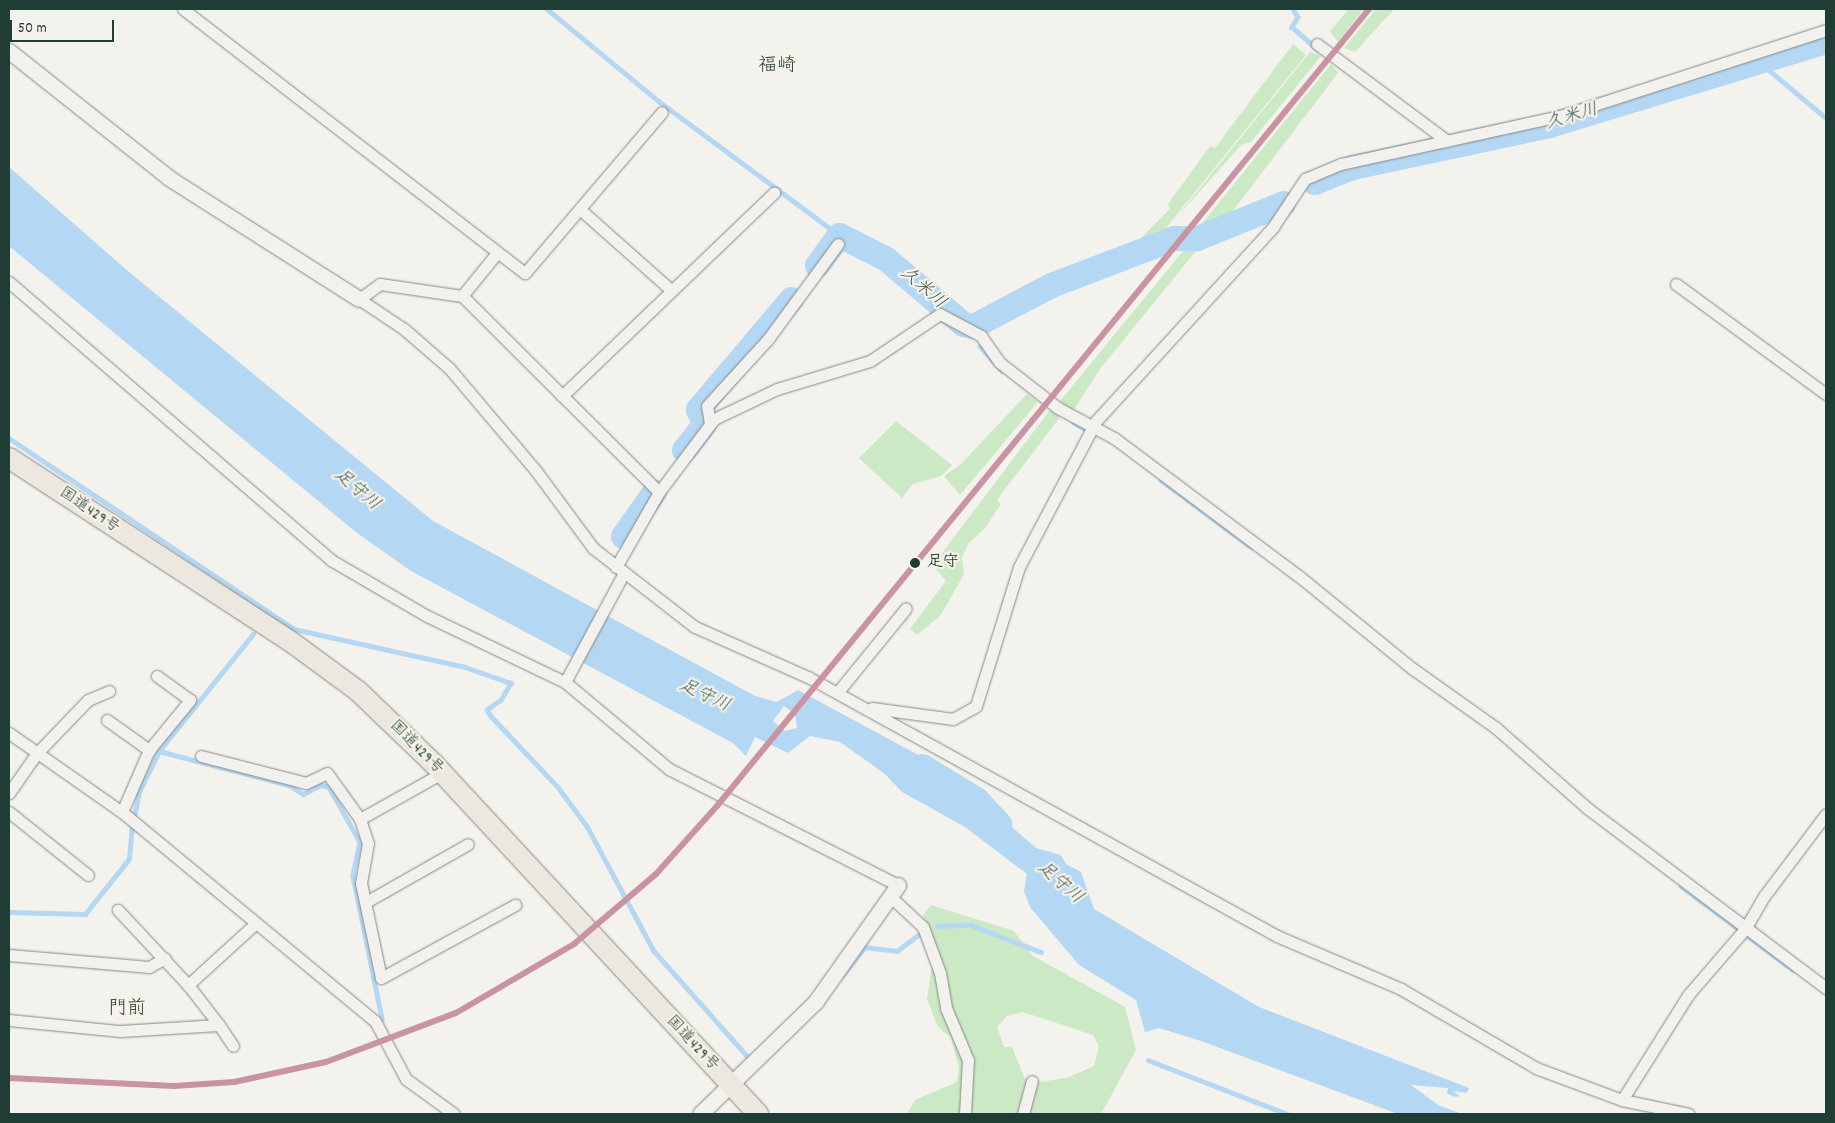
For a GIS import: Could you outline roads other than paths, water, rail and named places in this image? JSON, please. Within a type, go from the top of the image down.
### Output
[{"type":"highway","name":"国道429号","points":[[9,458],[290,641],[358,692],[442,773],[758,1114]]},
{"type":"street","points":[[183,9],[260,72],[465,223],[497,254],[525,273],[582,211],[662,112]]},
{"type":"street","points":[[865,708],[953,719],[976,706],[1019,567],[1094,427],[1273,227],[1305,180],[1341,164],[1563,115],[1826,30]]},
{"type":"street","points":[[1317,44],[1446,140]]},
{"type":"street","points":[[9,51],[169,178],[404,329],[449,368],[536,471],[582,537],[620,570],[695,627],[865,708],[1277,936],[1400,989],[1552,1076],[1622,1100],[1635,1110],[1689,1114]]},
{"type":"street","points":[[562,396],[671,290],[684,284],[774,193]]},
{"type":"street","points":[[582,211],[671,290]]},
{"type":"street","points":[[710,424],[707,406],[768,339],[838,244]]},
{"type":"street","points":[[462,296],[497,254]]},
{"type":"street","points":[[9,282],[331,560],[412,608],[566,680],[669,769],[895,892],[923,927],[940,973],[946,1008],[968,1060],[965,1114]]},
{"type":"street","points":[[359,299],[380,284],[462,296],[659,492]]},
{"type":"street","points":[[1676,284],[1826,394]]},
{"type":"street","points":[[566,680],[617,586],[620,570],[659,492],[710,424],[777,389],[870,361],[940,314],[981,336],[999,362],[1067,414],[1114,438],[1300,577],[1743,932],[1826,988]]},
{"type":"street","points":[[836,693],[906,608]]},
{"type":"street","points":[[122,812],[149,750],[190,700],[157,676]]},
{"type":"street","points":[[9,794],[37,753],[88,700],[109,690]]},
{"type":"street","points":[[107,720],[149,750]]},
{"type":"street","points":[[9,733],[122,812],[375,1020],[406,1079],[454,1114]]},
{"type":"street","points":[[201,756],[306,783],[327,774],[360,819],[368,843],[362,883],[381,978],[515,905]]},
{"type":"street","points":[[360,819],[442,773]]},
{"type":"street","points":[[9,812],[88,875]]},
{"type":"street","points":[[1622,1100],[1688,995],[1743,932],[1764,895],[1826,814]]},
{"type":"street","points":[[366,902],[468,844]]},
{"type":"street","points":[[700,1114],[731,1086],[816,1001],[895,892]]},
{"type":"street","points":[[118,910],[165,958],[188,985],[233,1046]]},
{"type":"street","points":[[188,985],[256,923]]},
{"type":"street","points":[[9,955],[149,967],[165,958]]},
{"type":"street","points":[[9,1020],[120,1031],[219,1026]]},
{"type":"street","points":[[1023,1114],[1032,1081]]},
{"type":"water","points":[[9,167],[129,272],[433,521],[755,696],[777,702],[798,690],[948,771],[955,779],[949,790],[1002,810],[1013,828],[1036,848],[1061,855],[1066,864],[1081,872],[1094,909],[1259,1007],[1469,1088],[1467,1093],[1453,1091],[1460,1096],[1456,1097],[1447,1094],[1448,1088],[1411,1085],[1438,1105],[1462,1114],[1398,1114],[1201,1041],[1159,1028],[1145,1032],[1136,1000],[1079,965],[1030,907],[1024,891],[1027,874],[965,827],[902,792],[885,774],[840,742],[810,736],[788,753],[755,737],[746,756],[733,743],[411,571],[357,533],[9,246]],"holes":[[[784,706],[795,714],[797,728],[785,731],[773,721]]]},
{"type":"waterway","points":[[547,9],[660,102],[839,235]]},
{"type":"waterway","points":[[1293,9],[1298,17],[1292,27],[1316,48]]},
{"type":"waterway","name":"久米川","points":[[1314,182],[1352,167],[1549,125],[1826,41]]},
{"type":"waterway","points":[[1757,60],[1826,118]]},
{"type":"waterway","name":"久米川","points":[[817,265],[839,235],[885,258],[963,324],[973,326],[1051,285],[1174,238],[1197,238],[1283,203]]},
{"type":"waterway","name":"久米川","points":[[684,450],[704,424],[698,409],[791,299]]},
{"type":"waterway","points":[[980,346],[1002,371]]},
{"type":"waterway","points":[[1073,422],[1083,428]]},
{"type":"waterway","points":[[9,438],[294,629],[465,667],[511,683],[501,700],[487,710],[558,787],[587,826],[654,951],[749,1058]]},
{"type":"waterway","points":[[1161,480],[1251,547]]},
{"type":"waterway","name":"久米川","points":[[623,536],[654,492]]},
{"type":"waterway","points":[[134,817],[139,792],[159,751],[253,634]]},
{"type":"waterway","points":[[159,751],[289,785],[303,794],[321,785],[329,787],[360,842],[353,876],[382,1019]]},
{"type":"waterway","name":"足守川","points":[[922,766],[976,799],[999,824]]},
{"type":"waterway","points":[[9,912],[85,914],[129,859],[132,827]]},
{"type":"waterway","points":[[1681,886],[1793,970]]},
{"type":"waterway","points":[[937,926],[971,925],[1041,952]]},
{"type":"waterway","points":[[842,976],[865,947],[897,951],[921,933]]},
{"type":"waterway","points":[[1148,1060],[1287,1114]]},
{"type":"place","name":"足守","points":[[915,563]]},
{"type":"district","name":"福崎","points":[[777,67]]},
{"type":"district","name":"門前","points":[[127,1010]]}]
